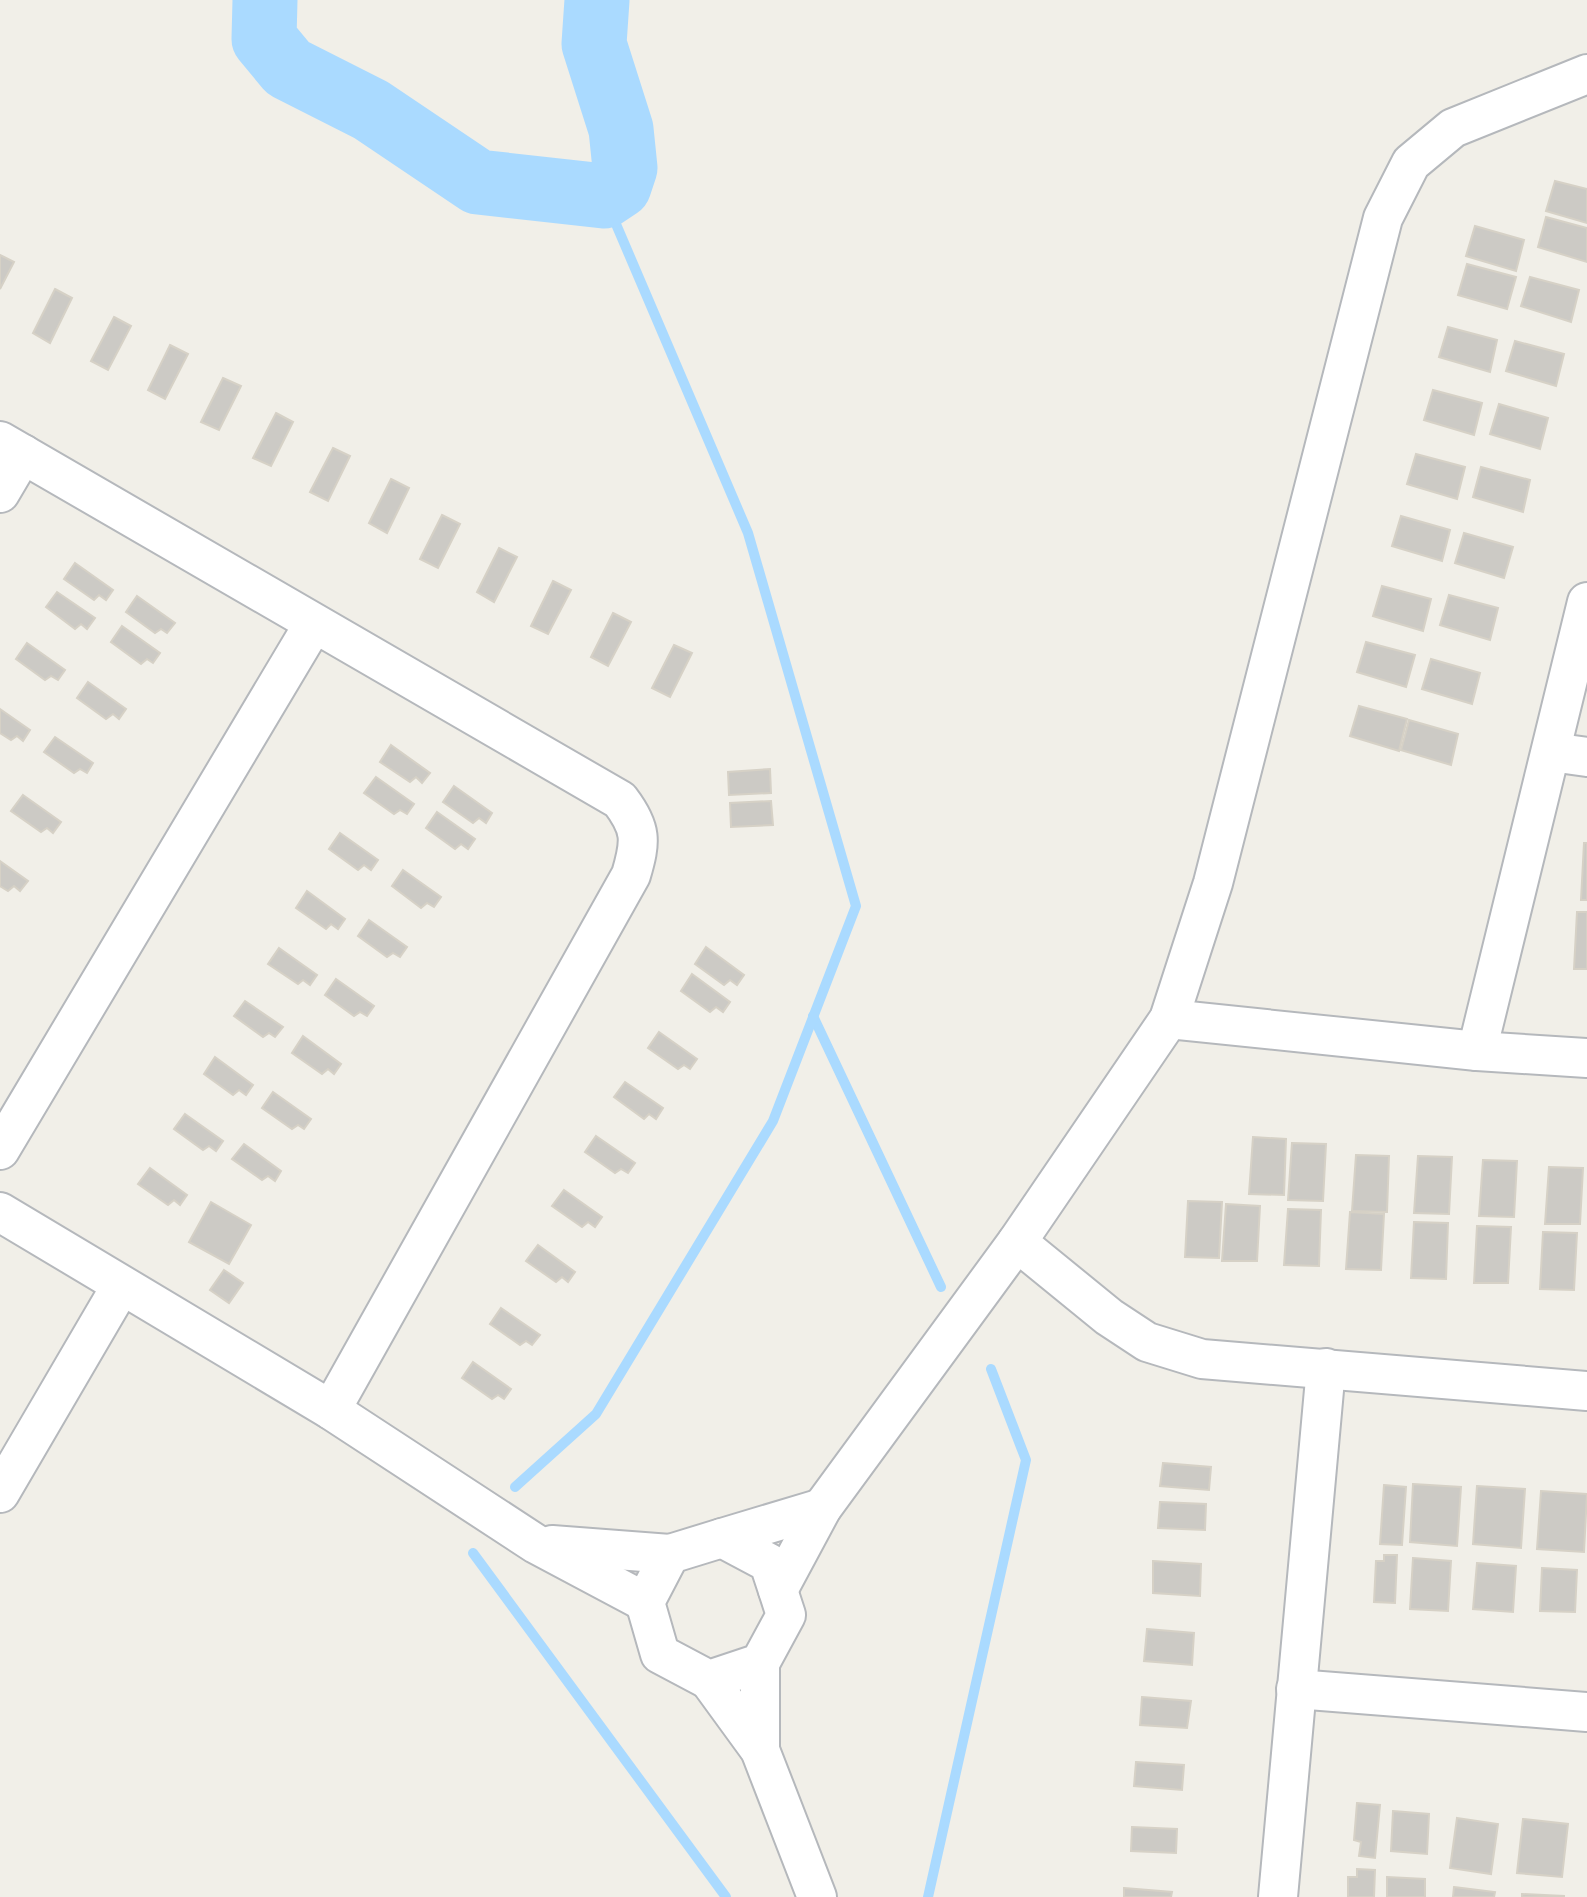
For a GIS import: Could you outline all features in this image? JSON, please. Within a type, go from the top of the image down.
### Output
[{"type":"street","points":[[778,1590],[822,1508],[1017,1242],[1169,1019],[1213,883],[1383,218],[1411,163],[1453,128],[1587,74]]},
{"type":"street","points":[[0,493],[11,447],[313,625],[620,800],[636,821],[639,848],[631,875],[331,1410]]},
{"type":"street","points":[[1477,1051],[1569,754],[1587,602]]},
{"type":"street","points":[[0,1150],[313,625]]},
{"type":"street","points":[[1169,1019],[1477,1051],[1587,1058]]},
{"type":"street","points":[[0,1212],[331,1410],[536,1544],[645,1602]]},
{"type":"street","points":[[1017,1242],[1110,1317],[1147,1342],[1202,1359],[1587,1391]]},
{"type":"street","points":[[0,1493],[121,1286]]},
{"type":"street","points":[[1278,1897],[1326,1368]]},
{"type":"street","points":[[536,1544],[670,1554],[822,1508]]},
{"type":"street","points":[[722,1538],[769,1563],[786,1615],[761,1664],[760,1750]]},
{"type":"street","points":[[670,1554],[645,1602],[660,1654],[709,1680],[760,1750],[817,1897]]},
{"type":"street","points":[[709,1680],[761,1664]]},
{"type":"street","points":[[1296,1689],[1587,1712]]},
{"type":"building","points":[[1555,181],[1587,189],[1587,223],[1546,211]]},
{"type":"building","points":[[1546,217],[1587,228],[1587,262],[1538,247]]},
{"type":"building","points":[[1475,226],[1524,240],[1516,271],[1466,256]]},
{"type":"building","points":[[0,255],[14,262],[0,289]]},
{"type":"building","points":[[1467,264],[1516,277],[1507,309],[1458,295]]},
{"type":"building","points":[[1530,277],[1579,290],[1571,322],[1521,306]]},
{"type":"building","points":[[55,289],[72,298],[50,343],[33,333]]},
{"type":"building","points":[[114,317],[131,326],[108,370],[91,361]]},
{"type":"building","points":[[1448,327],[1497,340],[1490,372],[1439,357]]},
{"type":"building","points":[[1515,341],[1564,354],[1556,386],[1506,371]]},
{"type":"building","points":[[170,345],[188,354],[165,399],[148,390]]},
{"type":"building","points":[[223,378],[241,386],[219,430],[201,422]]},
{"type":"building","points":[[1433,390],[1482,403],[1474,435],[1424,420]]},
{"type":"building","points":[[1499,404],[1548,418],[1540,449],[1490,434]]},
{"type":"building","points":[[276,413],[293,422],[271,466],[253,458]]},
{"type":"building","points":[[333,448],[350,456],[328,501],[310,492]]},
{"type":"building","points":[[1416,454],[1465,467],[1457,499],[1407,484]]},
{"type":"building","points":[[1481,467],[1530,480],[1523,512],[1473,497]]},
{"type":"building","points":[[391,479],[409,488],[387,533],[369,523]]},
{"type":"building","points":[[442,515],[460,524],[438,568],[420,559]]},
{"type":"building","points":[[1401,516],[1450,530],[1442,561],[1392,546]]},
{"type":"building","points":[[1464,533],[1513,547],[1504,578],[1455,563]]},
{"type":"building","points":[[499,548],[517,557],[494,602],[477,592]]},
{"type":"building","points":[[75,563],[113,590],[106,600],[99,595],[94,600],[64,579]]},
{"type":"building","points":[[553,581],[571,590],[548,634],[531,626]]},
{"type":"building","points":[[1382,586],[1431,599],[1423,631],[1373,616]]},
{"type":"building","points":[[57,592],[95,618],[87,629],[81,624],[75,629],[46,607]]},
{"type":"building","points":[[1449,595],[1498,608],[1490,640],[1440,625]]},
{"type":"building","points":[[137,596],[175,623],[167,633],[161,629],[155,633],[126,612]]},
{"type":"building","points":[[613,613],[631,622],[608,666],[591,657]]},
{"type":"building","points":[[122,626],[160,653],[153,663],[147,659],[141,664],[111,642]]},
{"type":"building","points":[[1366,642],[1415,655],[1406,687],[1357,672]]},
{"type":"building","points":[[27,643],[65,670],[58,680],[51,676],[45,680],[16,659]]},
{"type":"building","points":[[674,645],[692,653],[670,697],[652,688]]},
{"type":"building","points":[[1431,659],[1480,673],[1472,704],[1422,689]]},
{"type":"building","points":[[88,682],[126,709],[119,719],[113,714],[106,719],[77,698]]},
{"type":"building","points":[[1359,706],[1407,719],[1399,751],[1350,736]]},
{"type":"building","points":[[0,709],[30,730],[23,741],[17,736],[11,740],[0,733]]},
{"type":"building","points":[[1409,720],[1458,734],[1451,765],[1401,750]]},
{"type":"building","points":[[55,737],[93,763],[87,773],[80,769],[74,773],[44,752]]},
{"type":"building","points":[[391,745],[430,773],[422,783],[416,777],[410,782],[380,762]]},
{"type":"building","points":[[770,769],[771,793],[729,795],[728,772]]},
{"type":"building","points":[[376,777],[414,804],[407,814],[400,810],[394,814],[364,793]]},
{"type":"building","points":[[454,786],[492,813],[486,823],[479,818],[473,823],[443,802]]},
{"type":"building","points":[[23,795],[61,822],[53,833],[47,828],[41,832],[11,811]]},
{"type":"building","points":[[771,801],[773,825],[731,827],[730,803]]},
{"type":"building","points":[[437,812],[475,839],[468,849],[461,844],[455,849],[426,828]]},
{"type":"building","points":[[340,833],[378,860],[371,870],[364,865],[358,870],[329,849]]},
{"type":"building","points":[[1584,843],[1587,843],[1587,900],[1581,900]]},
{"type":"building","points":[[0,861],[28,881],[20,891],[14,886],[8,891],[0,886]]},
{"type":"building","points":[[403,870],[441,897],[434,907],[427,903],[421,908],[392,886]]},
{"type":"building","points":[[307,891],[345,919],[338,929],[331,924],[326,929],[296,908]]},
{"type":"building","points":[[1577,912],[1587,912],[1587,969],[1574,969]]},
{"type":"building","points":[[369,920],[407,947],[400,957],[393,953],[387,957],[358,936]]},
{"type":"building","points":[[706,947],[744,975],[737,985],[730,980],[724,985],[695,964]]},
{"type":"building","points":[[279,948],[317,975],[310,985],[303,980],[298,984],[268,964]]},
{"type":"building","points":[[692,974],[730,1002],[723,1012],[716,1007],[710,1012],[681,991]]},
{"type":"building","points":[[336,979],[374,1006],[367,1016],[360,1012],[354,1016],[325,995]]},
{"type":"building","points":[[245,1001],[283,1027],[275,1037],[269,1033],[263,1037],[234,1016]]},
{"type":"building","points":[[659,1032],[697,1059],[690,1069],[684,1065],[678,1069],[648,1048]]},
{"type":"building","points":[[303,1036],[341,1064],[334,1074],[328,1069],[322,1074],[292,1053]]},
{"type":"building","points":[[215,1057],[253,1085],[246,1095],[239,1090],[233,1095],[204,1074]]},
{"type":"building","points":[[625,1082],[663,1108],[656,1119],[649,1114],[644,1119],[614,1097]]},
{"type":"building","points":[[273,1092],[311,1119],[304,1129],[298,1125],[292,1129],[262,1108]]},
{"type":"building","points":[[185,1114],[223,1141],[216,1151],[209,1146],[203,1150],[174,1129]]},
{"type":"building","points":[[596,1136],[635,1163],[628,1173],[621,1169],[615,1173],[585,1152]]},
{"type":"building","points":[[1253,1137],[1286,1139],[1284,1195],[1249,1194]]},
{"type":"building","points":[[1292,1143],[1326,1144],[1323,1201],[1288,1200]]},
{"type":"building","points":[[244,1144],[281,1171],[275,1181],[268,1176],[262,1180],[232,1159]]},
{"type":"building","points":[[1356,1155],[1389,1156],[1387,1212],[1352,1211]]},
{"type":"building","points":[[1418,1156],[1452,1157],[1449,1214],[1414,1213]]},
{"type":"building","points":[[1483,1160],[1517,1161],[1514,1217],[1479,1216]]},
{"type":"building","points":[[1549,1167],[1583,1168],[1580,1224],[1545,1224]]},
{"type":"building","points":[[150,1168],[187,1195],[180,1205],[174,1200],[168,1205],[138,1184]]},
{"type":"building","points":[[564,1190],[602,1217],[595,1227],[588,1222],[582,1227],[552,1206]]},
{"type":"building","points":[[1188,1201],[1222,1202],[1219,1258],[1185,1257]]},
{"type":"building","points":[[211,1202],[251,1225],[229,1264],[189,1242]]},
{"type":"building","points":[[1226,1204],[1260,1206],[1257,1261],[1222,1261]]},
{"type":"building","points":[[1288,1209],[1321,1210],[1319,1266],[1284,1265]]},
{"type":"building","points":[[1350,1212],[1384,1214],[1381,1270],[1346,1269]]},
{"type":"building","points":[[1414,1222],[1448,1223],[1446,1279],[1411,1278]]},
{"type":"building","points":[[1477,1226],[1511,1227],[1508,1283],[1474,1283]]},
{"type":"building","points":[[1543,1232],[1577,1233],[1574,1290],[1540,1289]]},
{"type":"building","points":[[538,1245],[575,1272],[568,1282],[562,1277],[556,1282],[526,1261]]},
{"type":"building","points":[[224,1270],[243,1283],[229,1303],[210,1290]]},
{"type":"building","points":[[501,1308],[540,1335],[532,1345],[526,1341],[520,1345],[490,1324]]},
{"type":"building","points":[[473,1362],[511,1389],[504,1399],[498,1395],[492,1399],[462,1378]]},
{"type":"building","points":[[1163,1463],[1211,1467],[1209,1490],[1160,1486]]},
{"type":"building","points":[[1413,1484],[1461,1487],[1457,1546],[1410,1542]]},
{"type":"building","points":[[1384,1485],[1406,1487],[1402,1545],[1380,1544]]},
{"type":"building","points":[[1477,1486],[1525,1489],[1521,1548],[1473,1544]]},
{"type":"building","points":[[1541,1491],[1587,1494],[1584,1552],[1537,1549]]},
{"type":"building","points":[[1160,1502],[1206,1504],[1205,1530],[1158,1528]]},
{"type":"building","points":[[1384,1555],[1397,1555],[1395,1603],[1374,1602],[1376,1561],[1384,1561]]},
{"type":"building","points":[[1413,1558],[1451,1561],[1448,1611],[1410,1609]]},
{"type":"building","points":[[1153,1561],[1201,1564],[1200,1596],[1153,1593]]},
{"type":"building","points":[[1477,1563],[1516,1566],[1513,1612],[1473,1609]]},
{"type":"building","points":[[1542,1568],[1577,1570],[1575,1612],[1540,1611]]},
{"type":"building","points":[[1147,1629],[1194,1633],[1192,1665],[1144,1661]]},
{"type":"building","points":[[1142,1697],[1191,1701],[1187,1728],[1140,1725]]},
{"type":"building","points":[[1136,1762],[1184,1765],[1182,1790],[1134,1786]]},
{"type":"building","points":[[1357,1803],[1380,1805],[1375,1858],[1359,1856],[1361,1842],[1354,1840]]},
{"type":"building","points":[[1393,1811],[1429,1814],[1427,1854],[1391,1851]]},
{"type":"building","points":[[1457,1818],[1498,1824],[1491,1874],[1450,1868]]},
{"type":"building","points":[[1523,1819],[1568,1824],[1562,1877],[1517,1873]]},
{"type":"building","points":[[1132,1827],[1177,1829],[1176,1853],[1131,1851]]},
{"type":"building","points":[[1357,1869],[1375,1870],[1374,1897],[1348,1897],[1348,1877],[1357,1877]]},
{"type":"building","points":[[1387,1877],[1425,1879],[1425,1897],[1387,1897]]},
{"type":"building","points":[[1454,1887],[1495,1892],[1494,1897],[1453,1897]]},
{"type":"building","points":[[1124,1888],[1172,1892],[1171,1897],[1124,1897]]},
{"type":"building","points":[[1522,1894],[1564,1896],[1564,1897],[1522,1897]]},
{"type":"waterway","points":[[265,0],[264,39],[288,68],[371,110],[478,182],[604,196],[619,186],[625,168],[621,129],[594,44],[597,0]]},
{"type":"waterway","points":[[515,1487],[596,1414],[773,1121],[856,906],[748,533],[604,196]]},
{"type":"waterway","points":[[813,1016],[941,1287]]},
{"type":"waterway","points":[[928,1897],[1026,1460],[991,1369]]},
{"type":"waterway","points":[[473,1553],[726,1897]]}]
